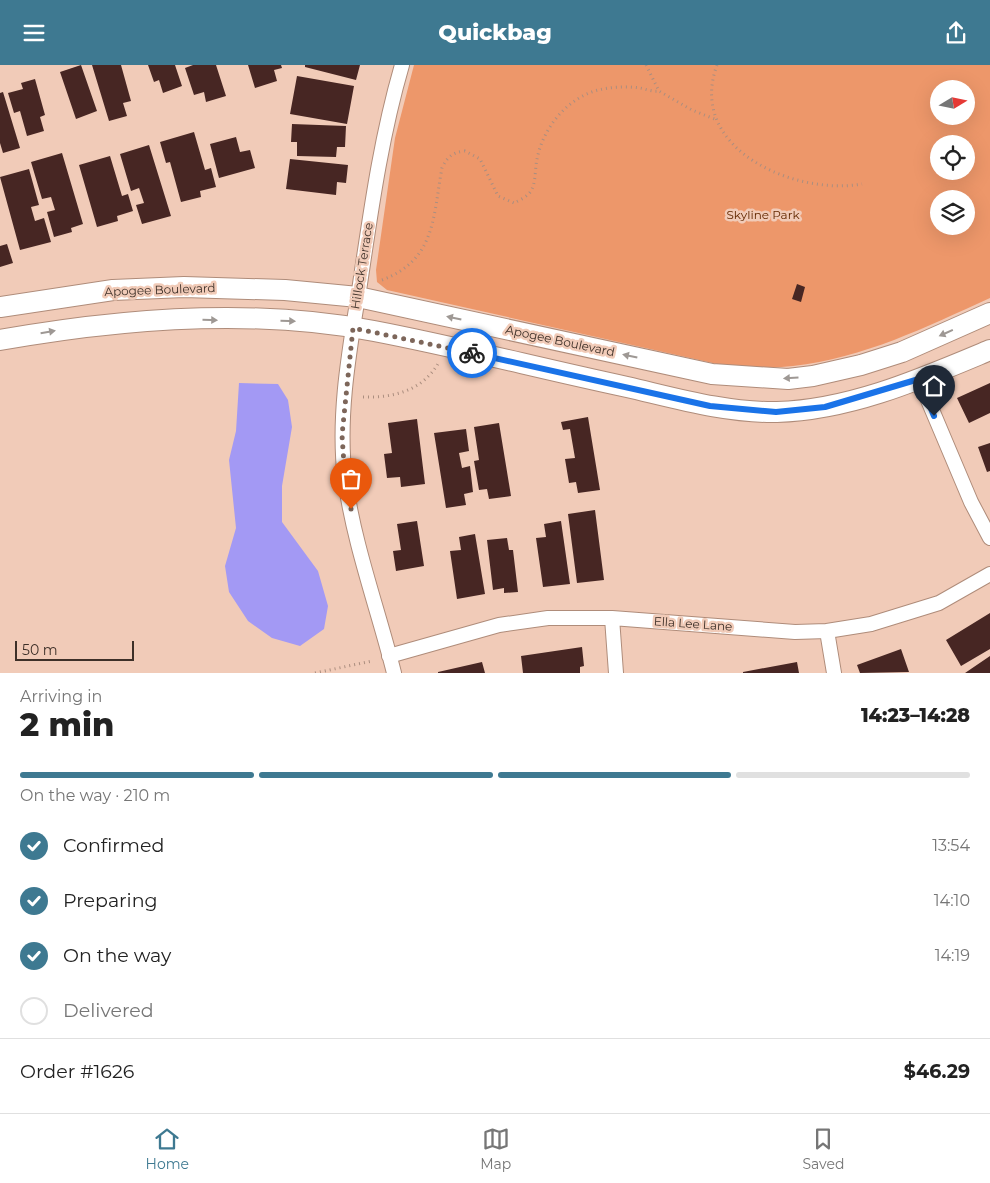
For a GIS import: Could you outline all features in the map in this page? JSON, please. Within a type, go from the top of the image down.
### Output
[{"type":"street","name":"Hillock Terrace","points":[[394,673],[354,523],[345,479],[342,435],[353,328],[386,117],[402,65]]},
{"type":"street","name":"Apogee Boulevard","points":[[0,307],[113,291],[184,287],[285,289],[358,297],[712,374],[788,379],[813,376],[902,352],[990,313]]},
{"type":"street","points":[[0,341],[65,329],[129,322],[197,319],[299,321],[353,328],[710,406],[776,412],[825,407],[919,379],[990,350]]},
{"type":"street","points":[[919,379],[971,502],[990,538]]},
{"type":"street","name":"Ella Lee Lane","points":[[390,656],[520,621],[548,617],[612,618],[795,632],[827,631],[871,623],[938,603],[990,574]]},
{"type":"street","points":[[612,618],[616,673]]},
{"type":"street","points":[[827,631],[834,673]]},
{"type":"path","points":[[646,65],[658,91]]},
{"type":"path","points":[[717,65],[711,96],[717,120],[729,140],[755,162],[772,172],[811,184],[845,186],[862,184]]},
{"type":"path","points":[[382,280],[408,265],[429,239],[442,168],[446,159],[452,154],[465,151],[480,159],[498,196],[514,203],[529,194],[532,189],[536,162],[542,142],[556,119],[572,103],[595,91],[606,88],[632,87],[658,91],[692,110],[717,120]]},
{"type":"path","points":[[363,397],[384,397],[408,391],[428,379],[440,362]]},
{"type":"path","points":[[315,673],[372,661]]},
{"type":"green space","name":"Skyline Park","points":[[414,65],[990,65],[990,298],[870,349],[819,362],[784,367],[717,364],[387,290],[377,282],[376,270],[395,138]]},
{"type":"shaded area","points":[[239,383],[278,384],[288,400],[292,427],[282,486],[282,522],[318,571],[328,606],[324,629],[300,646],[272,638],[248,621],[229,592],[225,566],[236,528],[229,460],[236,431]]},
{"type":"building","points":[[81,65],[97,111],[76,119],[60,72]]},
{"type":"building","points":[[92,65],[121,65],[131,101],[123,103],[127,116],[109,121]]},
{"type":"building","points":[[148,65],[175,65],[182,86],[163,93],[159,80],[154,82]]},
{"type":"building","points":[[193,65],[216,65],[226,96],[206,102],[204,92],[194,95],[185,68]]},
{"type":"building","points":[[248,65],[281,65],[282,68],[274,70],[277,81],[255,88]]},
{"type":"building","points":[[305,65],[360,65],[356,80],[305,67]]},
{"type":"building","points":[[297,76],[354,86],[347,124],[290,114]]},
{"type":"building","points":[[35,79],[45,115],[40,117],[44,131],[27,136],[20,111],[14,113],[8,93],[23,89],[21,83]]},
{"type":"building","points":[[3,92],[20,148],[3,153],[0,143],[0,93]]},
{"type":"building","points":[[292,124],[346,126],[345,147],[337,147],[336,157],[297,156],[297,142],[291,142]]},
{"type":"building","points":[[194,132],[205,170],[211,168],[216,187],[200,191],[201,197],[181,202],[170,162],[166,163],[160,142]]},
{"type":"building","points":[[236,137],[240,152],[250,150],[255,168],[219,178],[210,144]]},
{"type":"building","points":[[149,145],[171,216],[142,224],[136,205],[144,203],[139,188],[131,191],[120,154]]},
{"type":"building","points":[[62,153],[83,224],[71,228],[72,232],[54,237],[47,212],[55,210],[51,197],[42,199],[31,162]]},
{"type":"building","points":[[110,156],[122,196],[128,194],[133,211],[117,216],[118,221],[97,227],[79,165]]},
{"type":"building","points":[[290,159],[348,165],[346,183],[337,182],[336,195],[286,189]]},
{"type":"building","points":[[29,169],[39,205],[31,207],[35,221],[44,218],[51,242],[20,250],[0,177]]},
{"type":"building","points":[[7,244],[13,263],[0,267],[0,246]]},
{"type":"building","points":[[797,284],[805,287],[801,302],[792,299]]},
{"type":"building","points":[[990,383],[990,413],[969,423],[957,398]]},
{"type":"building","points":[[588,417],[600,490],[578,493],[576,482],[569,483],[565,459],[575,458],[570,429],[563,430],[561,422]]},
{"type":"building","points":[[417,419],[425,484],[401,487],[400,477],[387,478],[384,454],[392,453],[388,423]]},
{"type":"building","points":[[499,423],[511,496],[489,499],[487,489],[479,490],[474,461],[479,460],[474,427]]},
{"type":"building","points":[[466,429],[469,451],[459,453],[462,468],[470,466],[473,492],[464,494],[466,505],[446,508],[434,433]]},
{"type":"building","points":[[990,443],[990,471],[987,472],[978,447]]},
{"type":"building","points":[[595,510],[604,580],[577,583],[568,514]]},
{"type":"building","points":[[417,521],[424,566],[396,571],[393,551],[401,550],[397,524]]},
{"type":"building","points":[[561,521],[570,584],[543,587],[536,538],[546,537],[544,524]]},
{"type":"building","points":[[475,534],[485,594],[457,599],[450,551],[461,550],[459,537]]},
{"type":"building","points":[[507,538],[509,550],[513,550],[518,592],[504,593],[504,588],[493,590],[487,540]]},
{"type":"building","points":[[990,613],[990,649],[961,666],[946,640]]},
{"type":"building","points":[[582,647],[584,666],[580,667],[580,673],[523,673],[521,656]]},
{"type":"building","points":[[901,649],[909,672],[860,673],[857,665]]},
{"type":"building","points":[[990,656],[990,673],[965,673]]},
{"type":"building","points":[[482,662],[485,673],[438,673],[438,672]]},
{"type":"building","points":[[797,662],[799,673],[743,673],[743,672]]},
{"type":"way so far","points":[[351,509],[345,479],[342,435],[353,328],[372,330],[472,353]]},
{"type":"route","points":[[472,353],[710,406],[776,412],[825,407],[919,379],[934,416]]}]
